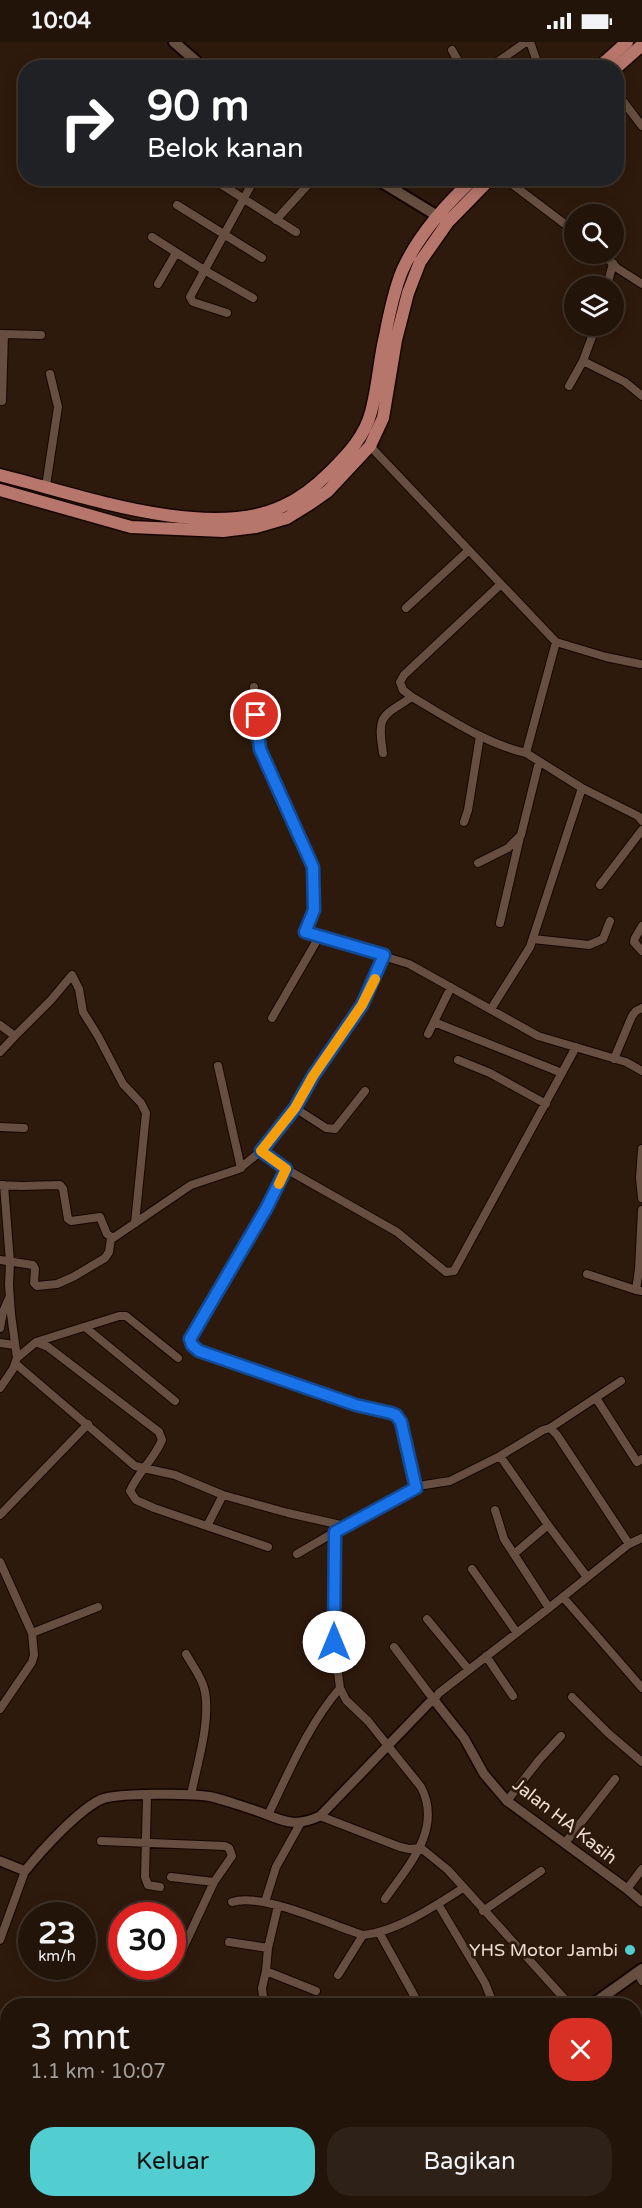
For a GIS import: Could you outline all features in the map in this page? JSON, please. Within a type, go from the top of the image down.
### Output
[{"type":"main road","points":[[165,42],[184,60]]},
{"type":"main road","points":[[174,42],[195,60]]},
{"type":"main road","points":[[607,60],[627,42]]},
{"type":"main road","points":[[624,61],[642,45]]},
{"type":"main road","points":[[390,186],[445,216]]},
{"type":"main road","points":[[400,186],[445,216]]},
{"type":"main road","points":[[0,475],[145,512],[184,518],[223,519],[254,515],[283,507],[320,482],[360,439],[371,415],[384,338],[401,273],[409,256],[468,186]]},
{"type":"main road","points":[[0,490],[131,527],[224,531],[256,527],[288,518],[328,491],[370,446],[383,418],[396,340],[408,293],[420,262],[445,216],[481,186]]},
{"type":"main road","points":[[602,1998],[640,1974]]},
{"type":"street","points":[[501,60],[528,42],[537,60]]},
{"type":"street","points":[[452,50],[458,60]]},
{"type":"street","points":[[624,102],[642,126]]},
{"type":"street","points":[[224,186],[296,232]]},
{"type":"street","points":[[227,313],[193,302],[190,297],[250,186]]},
{"type":"street","points":[[276,220],[307,186]]},
{"type":"street","points":[[515,186],[564,223]]},
{"type":"street","points":[[177,205],[262,258]]},
{"type":"street","points":[[152,237],[253,298]]},
{"type":"street","points":[[158,284],[176,253]]},
{"type":"street","points":[[614,264],[642,284]]},
{"type":"street","points":[[2,401],[2,334],[41,335]]},
{"type":"street","points":[[569,386],[583,361],[592,336]]},
{"type":"street","points":[[583,361],[625,382],[642,396]]},
{"type":"street","points":[[46,486],[58,407],[50,374]]},
{"type":"street","points":[[370,446],[556,642],[606,657],[640,664]]},
{"type":"street","points":[[406,608],[468,550]]},
{"type":"street","points":[[501,584],[404,675],[400,682],[403,690],[480,736],[526,753],[582,788],[641,815]]},
{"type":"street","points":[[526,753],[556,642]]},
{"type":"street","points":[[254,687],[260,749],[313,867],[314,910],[305,932],[409,964],[538,1036],[614,1059],[642,1071]]},
{"type":"street","points":[[382,753],[379,730],[381,722],[388,713],[412,697]]},
{"type":"street","points":[[464,822],[480,736]]},
{"type":"street","points":[[500,923],[520,835],[540,762]]},
{"type":"street","points":[[491,1009],[530,947],[582,788]]},
{"type":"street","points":[[600,885],[642,830]]},
{"type":"street","points":[[478,863],[508,848],[520,835]]},
{"type":"street","points":[[533,939],[589,945],[603,939],[610,921]]},
{"type":"street","points":[[642,926],[634,938],[634,942],[642,951]]},
{"type":"street","points":[[272,1018],[318,937]]},
{"type":"street","points":[[0,1260],[33,1264],[35,1285],[57,1284],[78,1275],[105,1258],[109,1252],[111,1238],[196,1182],[241,1168],[261,1151],[295,1108],[313,1076],[362,1005],[384,955]]},
{"type":"street","points":[[0,1052],[72,975],[79,989],[83,1012],[123,1084],[141,1103],[146,1113],[135,1223]]},
{"type":"street","points":[[428,1034],[450,987]]},
{"type":"street","points":[[614,1059],[632,1016],[642,1008]]},
{"type":"street","points":[[434,1022],[562,1073]]},
{"type":"street","points":[[0,1025],[15,1036]]},
{"type":"street","points":[[261,1151],[286,1169],[397,1232],[446,1272],[454,1271],[576,1047]]},
{"type":"street","points":[[458,1060],[489,1073],[546,1104]]},
{"type":"street","points":[[218,1066],[241,1168]]},
{"type":"street","points":[[295,1108],[326,1128],[334,1129],[365,1091]]},
{"type":"street","points":[[0,1127],[24,1128]]},
{"type":"street","points":[[642,1149],[642,1198]]},
{"type":"street","points":[[286,1169],[266,1209],[190,1339],[192,1345],[199,1351],[333,1397],[396,1415],[401,1422],[416,1488]]},
{"type":"street","points":[[111,1238],[100,1217],[71,1221],[68,1219],[63,1189],[60,1185],[2,1185],[17,1361],[135,1466],[175,1475],[223,1495],[345,1526]]},
{"type":"street","points":[[588,1274],[639,1291],[642,1209]]},
{"type":"street","points":[[0,1328],[4,1307],[10,1296]]},
{"type":"street","points":[[0,1388],[17,1361],[36,1342],[119,1316],[126,1316],[178,1358]]},
{"type":"street","points":[[85,1326],[175,1401]]},
{"type":"street","points":[[36,1342],[48,1347],[159,1432],[162,1440],[160,1445],[142,1469],[130,1491],[136,1500],[268,1547]]},
{"type":"street","points":[[0,1343],[15,1345]]},
{"type":"street","points":[[297,1554],[416,1488],[426,1484],[446,1482],[500,1456],[550,1428],[621,1381]]},
{"type":"street","points":[[596,1398],[637,1462],[642,1459]]},
{"type":"street","points":[[0,1515],[88,1424]]},
{"type":"street","points":[[550,1428],[557,1434],[629,1544]]},
{"type":"street","points":[[500,1456],[587,1577]]},
{"type":"street","points":[[207,1526],[223,1495]]},
{"type":"street","points":[[495,1510],[504,1539],[549,1608]]},
{"type":"street","points":[[514,1554],[548,1525]]},
{"type":"street","points":[[335,1532],[334,1642],[340,1688],[346,1700],[368,1721],[421,1786],[429,1811],[421,1848],[385,1899]]},
{"type":"street","points":[[0,1940],[25,1871],[39,1854],[82,1814],[102,1800],[119,1796],[211,1796],[283,1822],[300,1824],[320,1816],[439,1693],[629,1544],[642,1538]]},
{"type":"street","points":[[0,1563],[32,1633],[34,1655],[32,1662],[0,1708]]},
{"type":"street","points":[[472,1569],[517,1633]]},
{"type":"street","points":[[563,1597],[642,1688]]},
{"type":"street","points":[[32,1633],[98,1607]]},
{"type":"street","points":[[427,1619],[469,1670]]},
{"type":"street","points":[[310,1634],[334,1642]]},
{"type":"street","points":[[393,1647],[434,1700]]},
{"type":"street","points":[[186,1654],[204,1685],[207,1701],[191,1795]]},
{"type":"street","points":[[486,1656],[513,1696]]},
{"type":"street","points":[[268,1815],[303,1743],[340,1688]]},
{"type":"street","points":[[572,1697],[608,1733],[642,1762]]},
{"type":"street","name":"Jalan HA Kasih","points":[[434,1700],[464,1738],[484,1774],[507,1801],[642,1902]]},
{"type":"street","points":[[507,1801],[539,1760],[561,1737]]},
{"type":"street","points":[[565,1843],[615,1779]]},
{"type":"street","points":[[147,1796],[146,1882],[152,1887],[160,1887]]},
{"type":"street","points":[[320,1816],[400,1847],[421,1848],[448,1870],[564,1998]]},
{"type":"street","points":[[265,1902],[276,1867],[300,1824]]},
{"type":"street","points":[[101,1841],[229,1848],[232,1856],[214,1882],[186,1942]]},
{"type":"street","points":[[0,1862],[25,1871]]},
{"type":"street","points":[[627,1889],[642,1869]]},
{"type":"street","points":[[483,1911],[541,1871]]},
{"type":"street","points":[[171,1877],[214,1882]]},
{"type":"street","points":[[232,1902],[237,1900],[265,1902],[363,1935],[380,1934],[438,1904],[463,1888]]},
{"type":"street","points":[[438,1904],[485,1983],[491,1998]]},
{"type":"street","points":[[263,1998],[262,1988],[266,1971],[267,1948],[278,1906]]},
{"type":"street","points":[[380,1934],[415,1998]]},
{"type":"street","points":[[338,1975],[363,1935]]},
{"type":"street","points":[[229,1942],[267,1948]]},
{"type":"street","points":[[266,1971],[316,1991]]},
{"type":"slow traffic","points":[[279,1184],[286,1169],[261,1151],[295,1108],[313,1076],[362,1005],[375,979]]},
{"type":"place","name":"YHS Motor Jambi","points":[[630,1950]]},
{"type":"route","points":[[256,715],[260,749],[302,846],[312,862],[314,910],[305,932],[384,955],[362,1005],[313,1076],[295,1108],[261,1151],[286,1169],[266,1209],[190,1339],[192,1345],[199,1351],[356,1405],[391,1413],[396,1415],[401,1422],[416,1488],[382,1504],[335,1532],[334,1642]]}]
